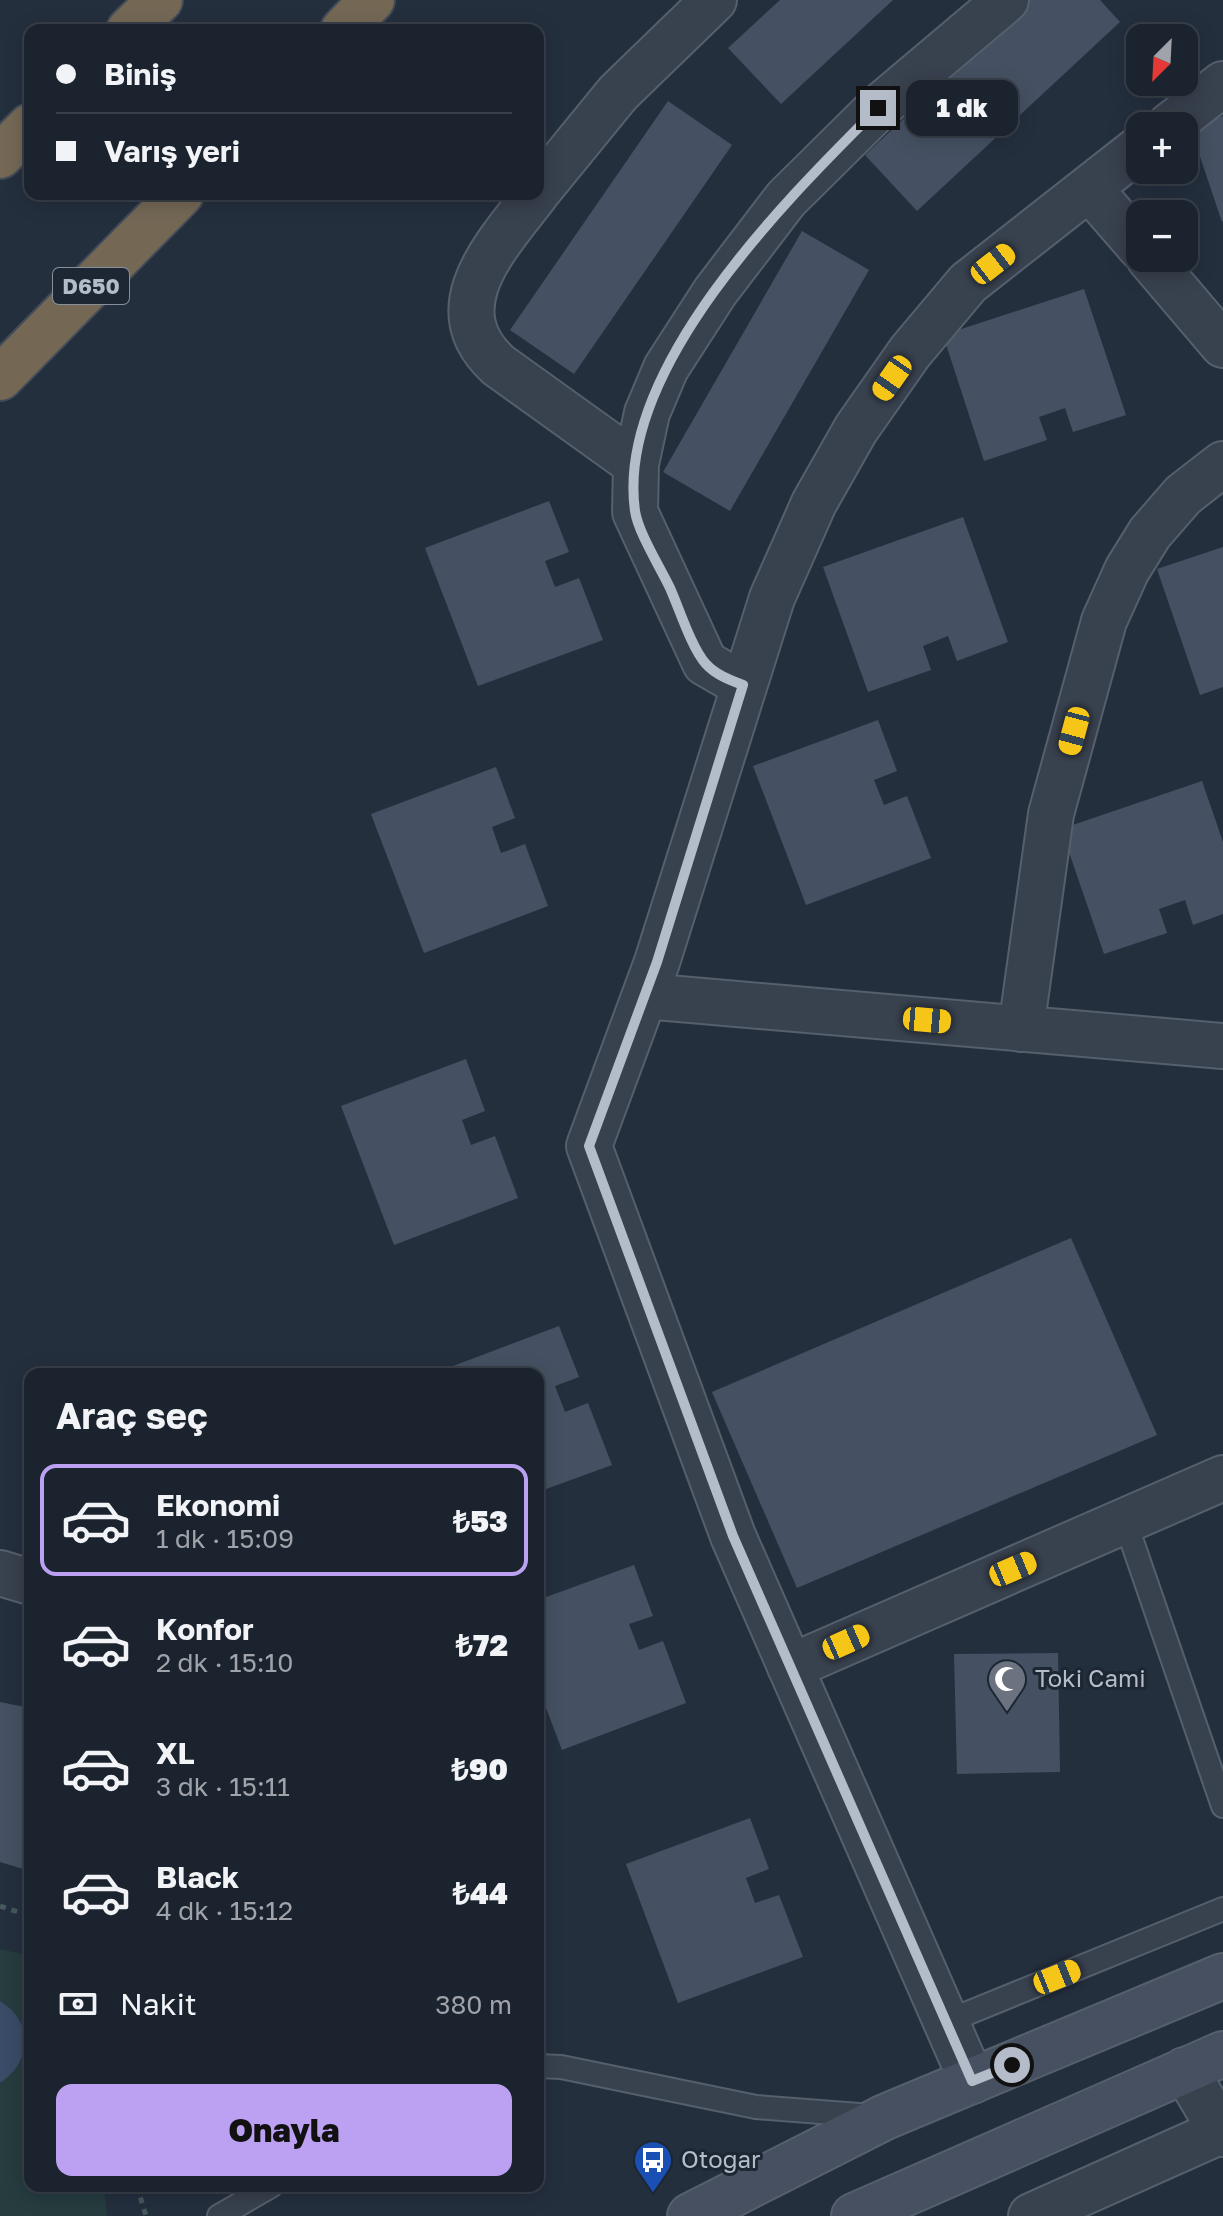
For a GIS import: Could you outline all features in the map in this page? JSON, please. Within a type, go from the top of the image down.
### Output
[{"type":"highway","points":[[135,24],[160,0]]},
{"type":"highway","points":[[349,24],[372,0]]},
{"type":"highway","name":"D650","points":[[0,378],[175,200]]},
{"type":"main road","points":[[690,2216],[885,2117],[1223,1976]]},
{"type":"main road","points":[[854,2216],[1204,2062]]},
{"type":"street","points":[[544,184],[618,93],[714,0]]},
{"type":"street","points":[[743,685],[705,663],[635,512],[636,464],[647,413],[666,368],[715,292],[786,199],[878,108],[1006,0]]},
{"type":"street","points":[[1187,112],[1223,84]]},
{"type":"street","points":[[972,2081],[733,1536],[589,1146],[645,996],[743,685],[784,571],[814,503],[856,429],[910,352],[968,283],[1126,159]]},
{"type":"street","points":[[1089,188],[1126,231]]},
{"type":"street","points":[[532,200],[473,285],[469,305],[471,325],[486,354],[498,365],[636,464]]},
{"type":"street","points":[[1161,272],[1223,345]]},
{"type":"street","points":[[1021,1029],[1051,814],[1104,621],[1127,570],[1150,533],[1183,495],[1223,464]]},
{"type":"street","points":[[645,996],[1223,1046]]},
{"type":"street","points":[[790,1667],[1223,1478]]},
{"type":"street","points":[[0,1573],[24,1580]]},
{"type":"street","points":[[1031,2216],[1222,2133],[1204,2062]]},
{"type":"lane","points":[[1125,1521],[1223,1806]]},
{"type":"lane","points":[[946,2022],[1223,1909]]},
{"type":"lane","points":[[544,2066],[561,2067],[756,2107],[885,2117]]},
{"type":"lane","points":[[219,2216],[261,2192]]},
{"type":"path","points":[[0,1906],[24,1914]]},
{"type":"path","points":[[139,2192],[146,2216]]},
{"type":"green space","points":[[0,1949],[24,1955],[24,2192],[105,2192],[107,2216],[0,2216]]},
{"type":"water","points":[[0,2001],[19,2020],[24,2048],[18,2064],[0,2083]]},
{"type":"building","points":[[780,0],[893,0],[781,104],[728,48]]},
{"type":"building","points":[[1030,0],[1100,0],[1120,22],[917,211],[865,155]]},
{"type":"building","points":[[668,101],[732,145],[574,374],[510,330]]},
{"type":"building","points":[[1223,116],[1222,222],[1198,151],[1198,124]]},
{"type":"building","points":[[802,231],[869,270],[730,511],[663,472]]},
{"type":"building","points":[[1084,289],[1126,415],[1073,432],[1065,408],[1039,417],[1047,440],[984,461],[943,335]]},
{"type":"building","points":[[549,501],[569,552],[545,561],[555,587],[579,578],[603,640],[478,686],[425,548]]},
{"type":"building","points":[[963,517],[1008,642],[957,661],[948,636],[923,646],[931,670],[868,692],[823,567]]},
{"type":"building","points":[[1223,547],[1223,687],[1200,695],[1157,569]]},
{"type":"building","points":[[878,720],[897,771],[874,780],[884,805],[907,796],[931,858],[806,905],[753,766]]},
{"type":"building","points":[[496,767],[515,818],[492,827],[501,853],[525,844],[548,906],[424,953],[371,814]]},
{"type":"building","points":[[1202,781],[1223,842],[1223,914],[1193,925],[1185,900],[1159,909],[1167,933],[1104,954],[1061,829]]},
{"type":"building","points":[[466,1059],[485,1111],[462,1120],[471,1145],[495,1136],[518,1198],[394,1245],[341,1106]]},
{"type":"building","points":[[1071,1238],[1157,1435],[797,1588],[712,1392]]},
{"type":"building","points":[[559,1326],[579,1377],[555,1386],[565,1412],[588,1403],[612,1465],[544,1490],[544,1368],[448,1368]]},
{"type":"building","points":[[634,1565],[653,1616],[629,1624],[639,1650],[663,1641],[686,1703],[562,1750],[544,1703],[544,1598]]},
{"type":"building","name":"Toki Cami","points":[[1058,1653],[1060,1772],[957,1774],[954,1654]]},
{"type":"building","points":[[0,1702],[24,1707],[24,1869],[0,1862]]},
{"type":"building","points":[[750,1818],[769,1869],[746,1878],[755,1903],[779,1895],[803,1957],[678,2003],[626,1864]]},
{"type":"place","name":"Toki Cami","points":[[1007,1713]]},
{"type":"place","name":"Otogar","points":[[653,2194]]},
{"type":"route","points":[[878,108],[786,199],[715,292],[666,368],[647,413],[636,464],[635,512],[705,663],[720,675],[743,685],[657,962],[589,1146],[733,1536],[972,2081],[1012,2065]]}]
